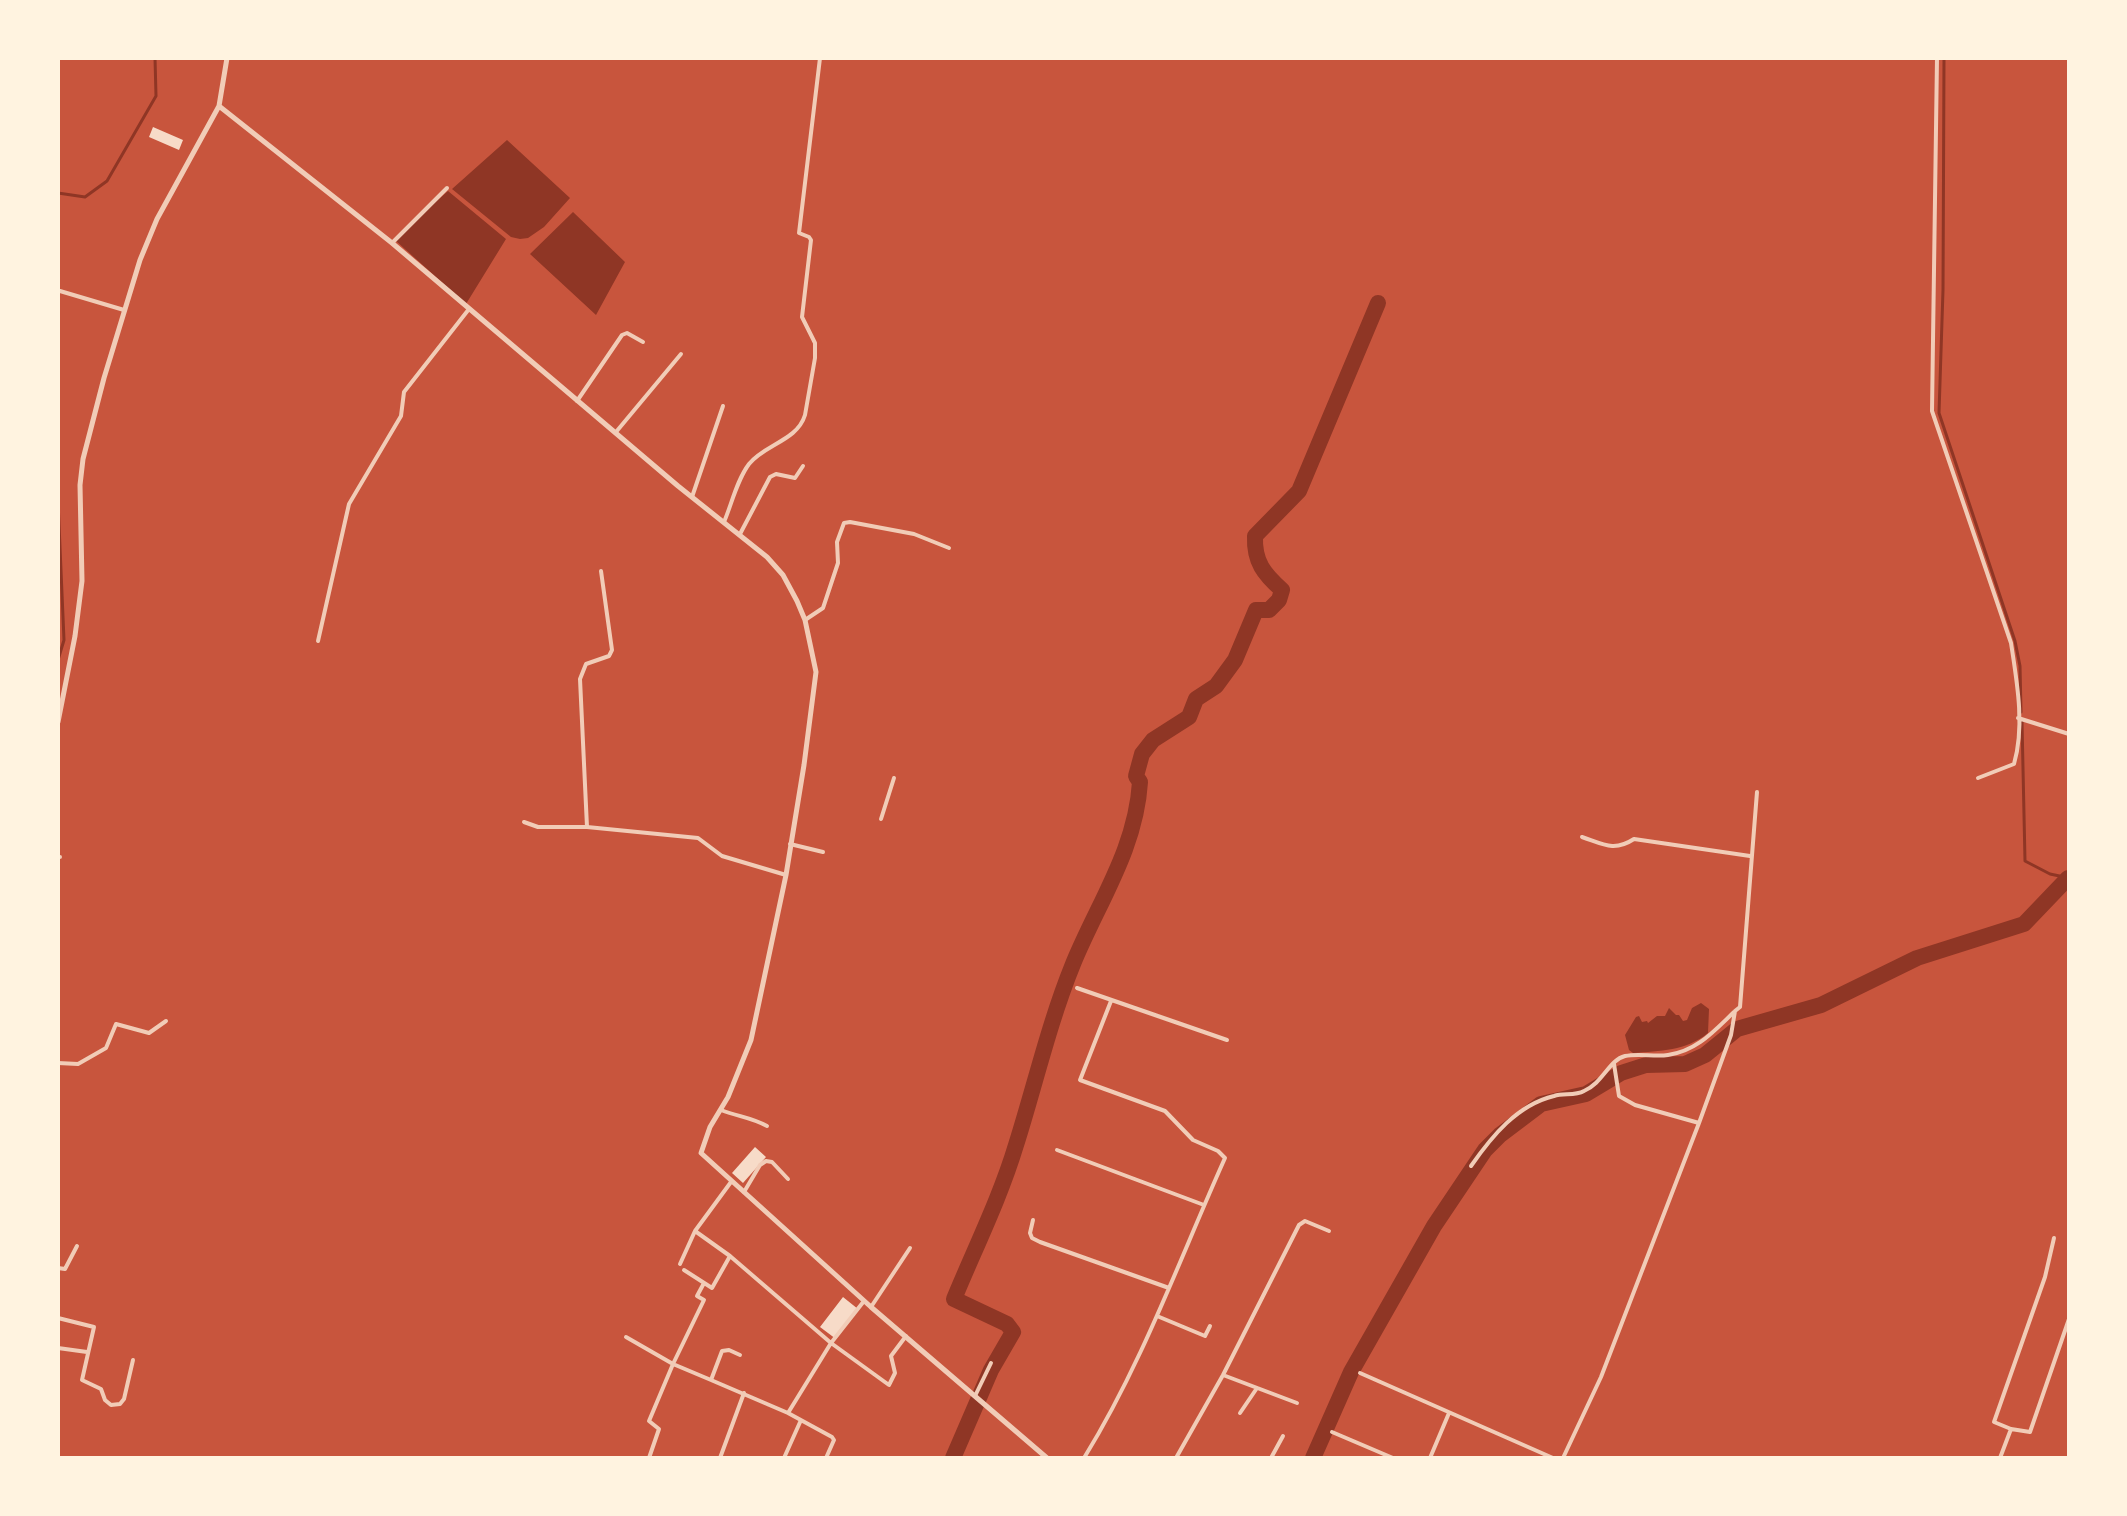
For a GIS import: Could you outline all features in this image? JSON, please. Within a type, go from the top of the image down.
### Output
[{"type":"street","points":[[58,722],[82,581],[81,470],[124,310],[157,219],[219,106],[227,58]]},
{"type":"street","points":[[724,522],[748,466],[760,454],[795,431],[805,415],[815,343],[802,317],[811,240],[799,233],[820,58]]},
{"type":"street","points":[[1937,58],[1932,411],[2011,643],[2018,683],[2018,748],[2014,764],[1978,778]]},
{"type":"street","points":[[219,106],[392,243],[577,401],[740,534],[783,575],[805,620],[814,654],[815,687],[786,875],[751,1040],[701,1153],[864,1301],[1047,1458]]},
{"type":"street","points":[[392,243],[447,188]]},
{"type":"street","points":[[60,291],[124,310]]},
{"type":"street","points":[[318,641],[349,504],[401,416],[404,392],[469,309]]},
{"type":"street","points":[[577,401],[622,335],[627,333],[643,342]]},
{"type":"street","points":[[616,432],[681,354]]},
{"type":"street","points":[[692,497],[723,406]]},
{"type":"street","points":[[740,534],[770,477],[776,474],[795,478],[803,466]]},
{"type":"street","points":[[805,620],[823,608],[838,563],[837,542],[844,523],[914,534],[949,548]]},
{"type":"street","points":[[587,827],[580,679],[586,664],[609,656],[612,650],[601,571]]},
{"type":"street","points":[[2018,718],[2069,734]]},
{"type":"street","points":[[881,819],[894,778]]},
{"type":"street","points":[[1471,1166],[1496,1132],[1522,1110],[1555,1095],[1586,1091],[1603,1079],[1614,1061],[1624,1057],[1666,1056],[1690,1049],[1700,1044],[1740,1007],[1757,792]]},
{"type":"street","points":[[524,822],[538,827],[587,827],[698,838],[722,856],[786,875]]},
{"type":"street","points":[[1582,837],[1614,847],[1622,847],[1634,839],[1750,856]]},
{"type":"street","points":[[790,844],[823,852]]},
{"type":"street","points":[[1077,988],[1227,1040]]},
{"type":"street","points":[[1084,1458],[1103,1427],[1157,1316],[1225,1158],[1218,1151],[1193,1140],[1165,1111],[1152,1104],[1080,1080],[1111,1001]]},
{"type":"street","points":[[1563,1458],[1601,1377],[1699,1123],[1731,1035],[1735,1011]]},
{"type":"street","points":[[58,1063],[78,1064],[106,1048],[116,1024],[149,1033],[166,1021]]},
{"type":"street","points":[[1614,1061],[1619,1096],[1635,1105],[1699,1123]]},
{"type":"street","points":[[721,1110],[740,1117],[750,1116],[767,1126]]},
{"type":"street","points":[[1057,1150],[1204,1205]]},
{"type":"street","points":[[744,1192],[760,1165],[766,1161],[772,1162],[788,1179]]},
{"type":"street","points":[[680,1264],[695,1231],[731,1182]]},
{"type":"street","points":[[1033,1220],[1030,1233],[1040,1242],[1169,1288]]},
{"type":"street","points":[[1176,1458],[1223,1375],[1299,1225],[1305,1221],[1329,1231]]},
{"type":"street","points":[[695,1231],[730,1256],[831,1343],[889,1385],[895,1373],[891,1356],[906,1336]]},
{"type":"street","points":[[2054,1238],[2045,1277],[1994,1422],[2026,1433],[2032,1429],[2069,1319]]},
{"type":"street","points":[[58,1268],[68,1266],[77,1246]]},
{"type":"street","points":[[871,1307],[910,1248]]},
{"type":"street","points":[[684,1270],[712,1288],[730,1256]]},
{"type":"street","points":[[649,1458],[659,1429],[649,1421],[704,1300],[697,1296],[704,1283]]},
{"type":"street","points":[[788,1413],[831,1343],[864,1301]]},
{"type":"street","points":[[1157,1316],[1205,1336],[1210,1326]]},
{"type":"street","points":[[58,1318],[94,1327],[82,1380],[101,1389],[105,1400],[111,1405],[122,1403],[133,1360]]},
{"type":"street","points":[[626,1337],[673,1364],[801,1420],[834,1440],[826,1458]]},
{"type":"street","points":[[58,1348],[87,1352]]},
{"type":"street","points":[[711,1380],[722,1351],[729,1350],[740,1355]]},
{"type":"street","points":[[977,1399],[991,1363]]},
{"type":"street","points":[[1360,1373],[1553,1458]]},
{"type":"street","points":[[1223,1375],[1297,1403]]},
{"type":"street","points":[[1240,1413],[1257,1388]]},
{"type":"street","points":[[720,1458],[744,1393]]},
{"type":"street","points":[[1430,1458],[1449,1413]]},
{"type":"street","points":[[784,1458],[801,1420]]},
{"type":"street","points":[[2000,1458],[2011,1429]]},
{"type":"street","points":[[1332,1432],[1393,1458]]},
{"type":"street","points":[[1271,1458],[1283,1436]]},
{"type":"shaded area","points":[[507,140],[570,198],[544,227],[528,238],[511,237],[452,189]]},
{"type":"shaded area","points":[[448,191],[506,239],[466,304],[396,241]]},
{"type":"shaded area","points":[[573,212],[625,262],[596,315],[530,254]]},
{"type":"shaded area","points":[[1701,1003],[1709,1009],[1708,1033],[1700,1039],[1663,1051],[1633,1053],[1629,1050],[1625,1035],[1636,1017],[1648,1023],[1657,1016],[1665,1016],[1669,1008],[1683,1021],[1687,1020],[1692,1008]]},
{"type":"building","points":[[153,127],[183,140],[179,150],[149,137]]},
{"type":"building","points":[[755,1147],[766,1157],[743,1183],[732,1173]]},
{"type":"building","points":[[843,1297],[858,1309],[836,1339],[820,1327]]},
{"type":"waterway","points":[[58,193],[85,197],[107,181],[156,96],[155,58]]},
{"type":"waterway","points":[[1944,58],[1939,413],[2015,641],[2020,666],[2021,712]]},
{"type":"waterway","points":[[953,1458],[991,1370],[1013,1332],[1007,1324],[954,1299],[1010,1165],[1064,986],[1124,853],[1137,807],[1140,782],[1136,776],[1142,754],[1153,740],[1189,717],[1196,699],[1216,686],[1235,660],[1256,610],[1269,610],[1279,600],[1282,590],[1261,567],[1255,536],[1299,491],[1378,303]]},
{"type":"waterway","points":[[58,501],[64,640],[58,660]]},
{"type":"waterway","points":[[2022,722],[2025,861],[2050,874],[2069,878]]},
{"type":"waterway","points":[[1313,1458],[1351,1372],[1434,1226],[1485,1150],[1500,1135],[1541,1104],[1586,1094],[1621,1073],[1646,1065],[1685,1064],[1705,1055],[1737,1029],[1821,1005],[1917,958],[2024,924],[2068,878]]}]
